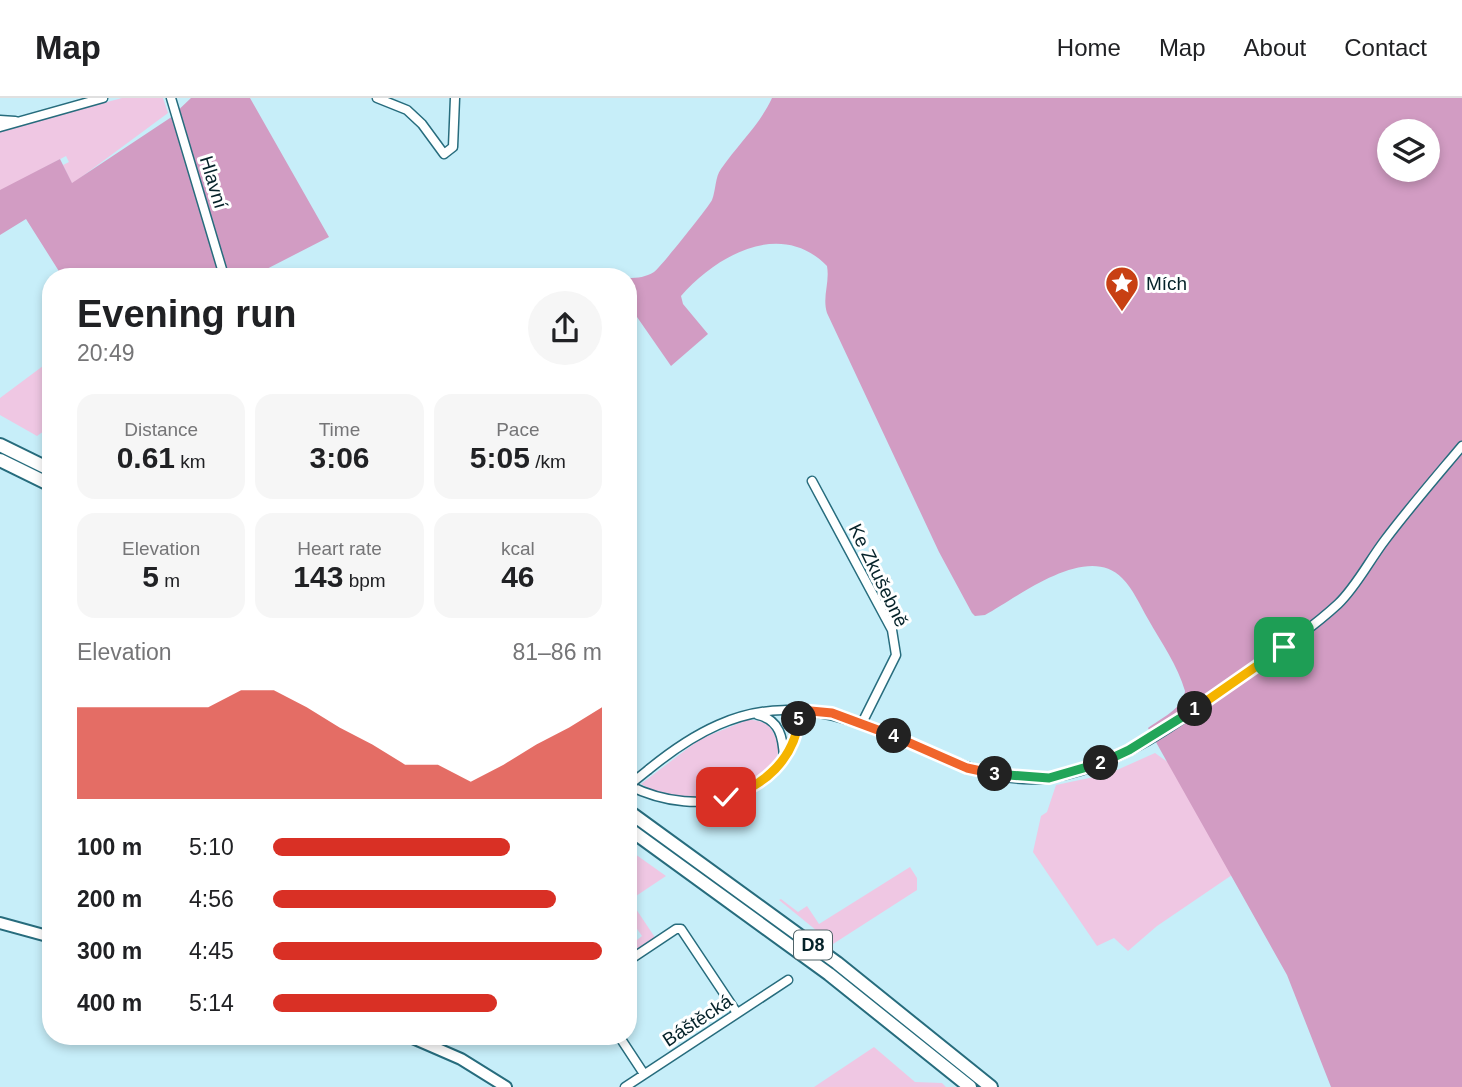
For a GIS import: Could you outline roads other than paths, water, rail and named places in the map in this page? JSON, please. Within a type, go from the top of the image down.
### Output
[{"type":"highway","points":[[0,445],[42,466]]},
{"type":"highway","points":[[0,460],[42,481]]},
{"type":"highway","name":"D8","points":[[637,818],[837,963],[991,1087]]},
{"type":"highway","name":"D8","points":[[637,835],[829,974],[970,1087]]},
{"type":"main road","points":[[0,923],[42,935]]},
{"type":"main road","points":[[429,1045],[461,1059],[506,1087]]},
{"type":"street","points":[[0,127],[103,98]]},
{"type":"street","name":"Hlavní","points":[[171,98],[222,268]]},
{"type":"street","points":[[377,98],[407,110],[422,124],[444,154],[453,147],[455,98]]},
{"type":"street","points":[[0,120],[18,121]]},
{"type":"street","points":[[637,779],[698,734],[719,724],[755,714],[800,710],[832,713],[967,768],[1012,778],[1049,778],[1099,764],[1129,750],[1205,703],[1340,602],[1403,517],[1462,446]]},
{"type":"street","name":"Ke Zkušebně","points":[[811,481],[892,630],[896,655],[862,723]]},
{"type":"street","points":[[637,789],[670,801],[702,802],[749,791],[767,778],[784,759],[797,732],[800,710]]},
{"type":"street","points":[[755,714],[767,717],[777,726],[783,737],[784,759]]},
{"type":"street","points":[[637,955],[676,929],[681,929],[737,1013]]},
{"type":"street","name":"Báštěcká","points":[[625,1087],[788,980]]},
{"type":"street","points":[[625,1045],[644,1074]]},
{"type":"place","name":"Mích","points":[[1122,313]]}]
